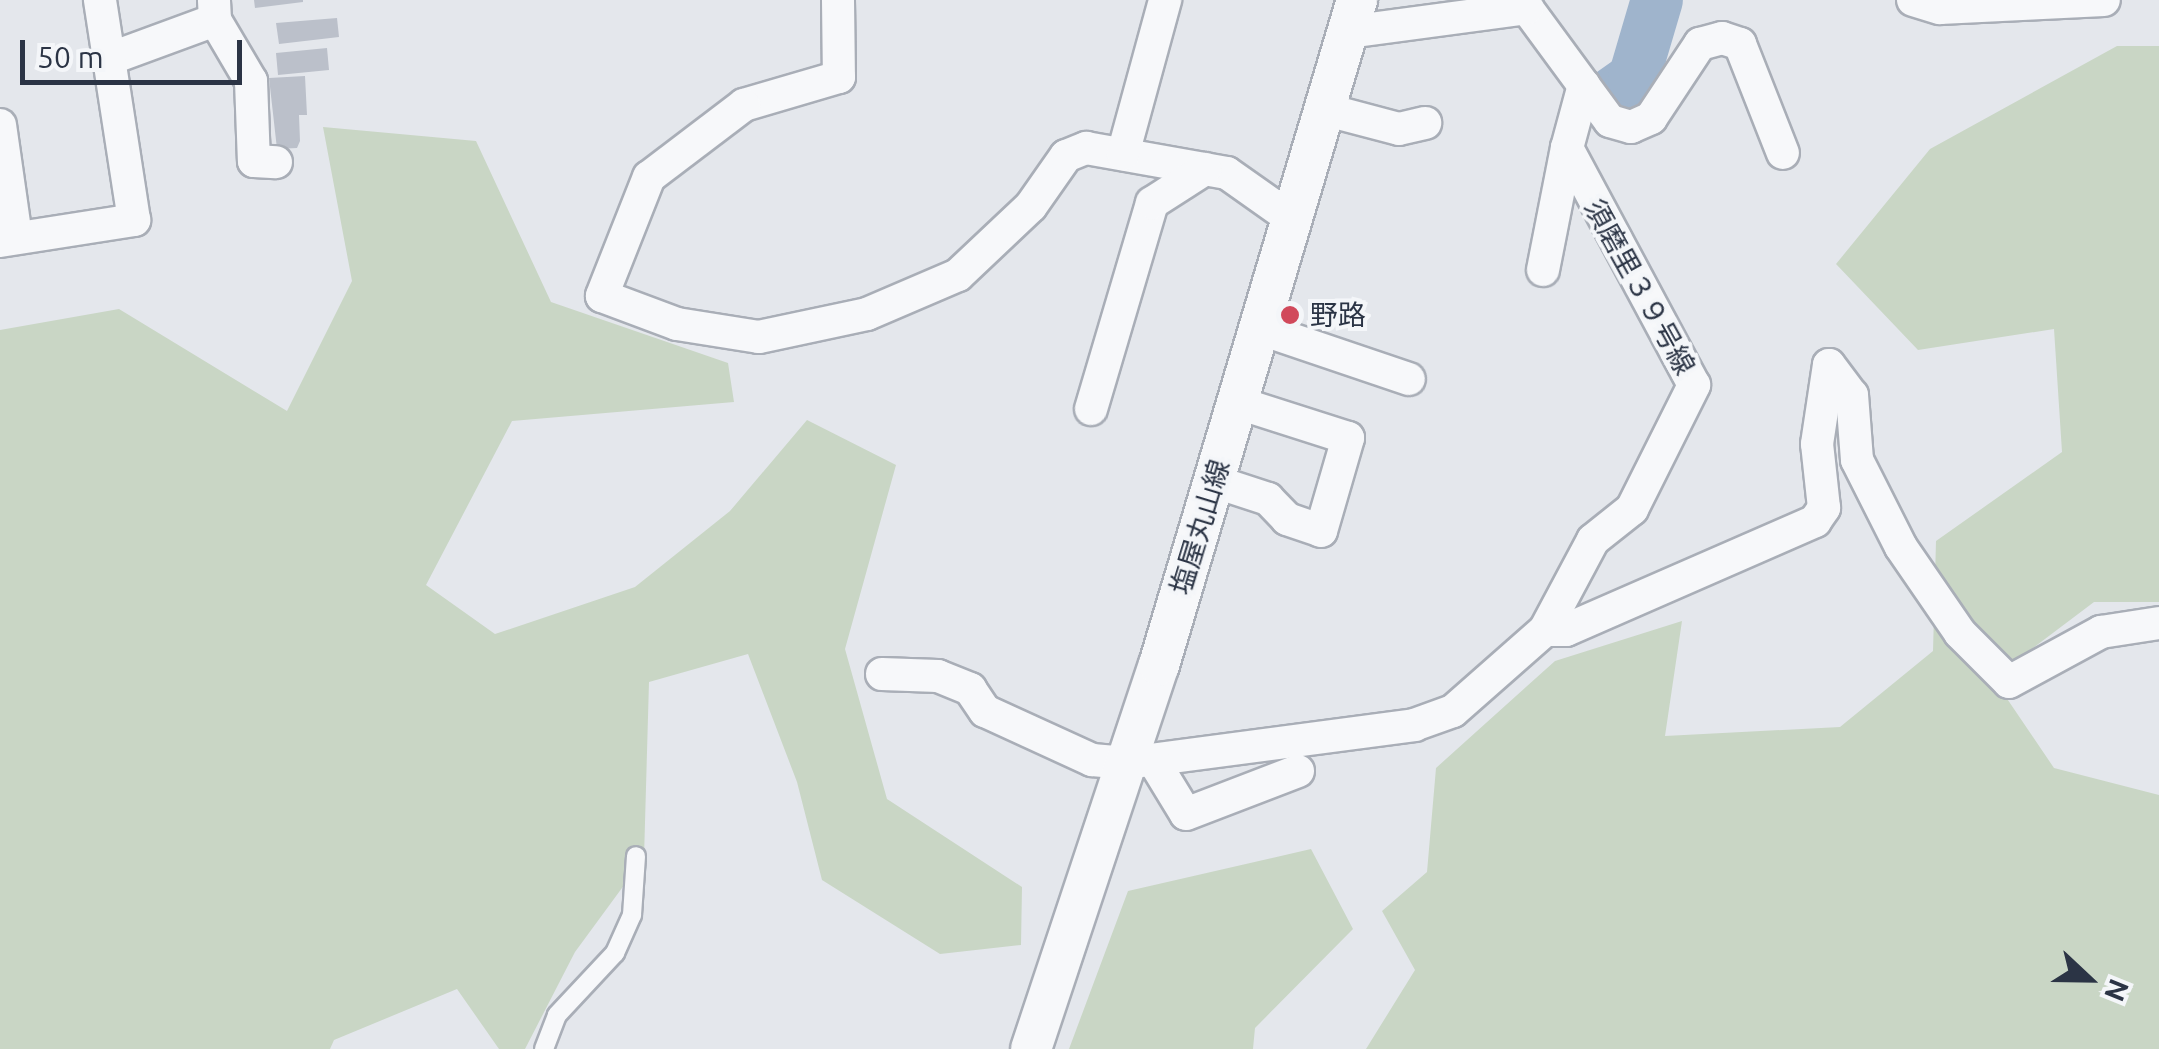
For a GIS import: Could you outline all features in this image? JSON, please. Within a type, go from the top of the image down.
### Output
[{"type":"street","points":[[0,125],[8,240],[134,220],[100,0]]},
{"type":"street","points":[[838,0],[839,77],[744,105],[649,177],[602,296],[678,324],[758,337],[867,314],[958,276],[1032,206],[1066,156],[1086,148],[1227,173],[1295,221]]},
{"type":"street","points":[[1123,154],[1164,0]]},
{"type":"street","points":[[1913,0],[1940,8],[2104,0]]},
{"type":"street","points":[[1352,16],[1524,4],[1610,121],[1631,127],[1651,118],[1700,44],[1722,38],[1740,44],[1783,153]]},
{"type":"street","points":[[109,59],[215,10],[251,81],[254,161],[276,162]]},
{"type":"street","name":"塩屋丸山線","points":[[1031,1049],[1140,761],[1213,482],[1295,221],[1352,16]]},
{"type":"street","points":[[1543,270],[1584,85]]},
{"type":"street","points":[[1327,110],[1399,129],[1425,122]]},
{"type":"street","name":"須磨里３９号線","points":[[1545,630],[1593,540],[1632,509],[1694,386],[1567,148]]},
{"type":"street","points":[[1091,409],[1152,203],[1205,169]]},
{"type":"street","points":[[1261,330],[1409,379]]},
{"type":"street","points":[[882,674],[938,676],[970,689],[986,711],[1092,760],[1140,761],[1414,725],[1454,711],[1545,630],[1566,630],[1681,583],[1815,520],[1824,508],[1817,444],[1828,365],[1852,395],[1856,460],[1901,547],[1960,633],[2009,682],[2100,632],[2159,624]]},
{"type":"street","points":[[1213,482],[1268,499],[1286,519],[1322,531],[1348,438],[1238,403]]},
{"type":"street","points":[[1140,761],[1186,814],[1298,770]]},
{"type":"lane","points":[[544,1049],[557,1015],[615,952],[632,915],[636,856]]},
{"type":"green space","points":[[2117,46],[2159,46],[2159,602],[2094,602],[1993,678],[2054,768],[2159,795],[2159,1049],[1366,1049],[1415,970],[1382,911],[1427,872],[1436,768],[1555,661],[1682,621],[1665,736],[1840,727],[1933,651],[1936,541],[2062,452],[2054,329],[1918,350],[1836,264],[1930,149]]},
{"type":"green space","points":[[323,127],[476,141],[551,302],[728,363],[734,402],[512,421],[426,585],[495,634],[635,587],[730,511],[807,420],[896,465],[845,649],[887,799],[1022,887],[1021,945],[940,954],[822,880],[797,782],[748,654],[649,682],[644,858],[575,952],[525,1049],[499,1049],[457,989],[334,1040],[330,1049],[0,1049],[0,330],[119,309],[287,411],[352,281]]},
{"type":"green space","points":[[1311,849],[1353,929],[1255,1028],[1253,1049],[1069,1049],[1128,891]]},
{"type":"building","points":[[254,0],[303,0],[303,2],[255,8]]},
{"type":"building","points":[[337,18],[339,37],[279,44],[276,23]]},
{"type":"building","points":[[327,48],[329,70],[278,75],[276,53]]},
{"type":"building","points":[[305,76],[307,115],[299,115],[300,141],[297,148],[277,149],[269,78]]},
{"type":"waterway","points":[[1608,96],[1634,78],[1657,0]]},
{"type":"place","name":"野路","points":[[1290,315]]}]
